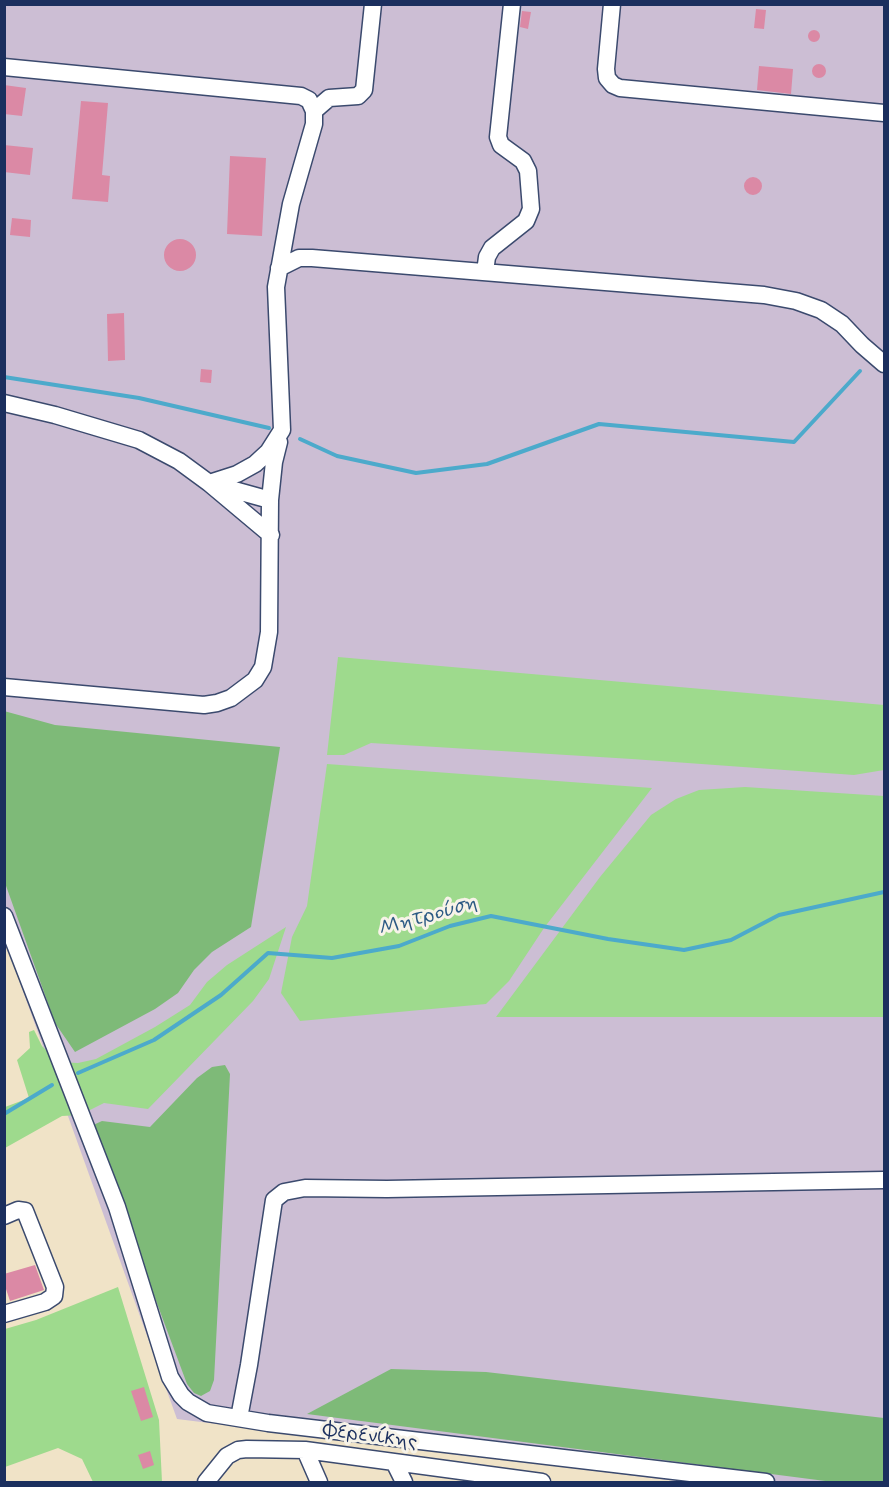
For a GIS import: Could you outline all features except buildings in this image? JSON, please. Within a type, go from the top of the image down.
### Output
[{"type":"street","points":[[314,111],[329,98],[351,98],[358,96],[364,90],[373,4]]},
{"type":"street","points":[[485,272],[487,258],[492,248],[526,221],[531,209],[528,171],[523,161],[501,145],[498,137],[512,4]]},
{"type":"street","points":[[612,4],[606,69],[607,78],[613,85],[620,88],[885,113]]},
{"type":"street","points":[[4,67],[301,96],[309,100],[314,111],[314,124],[291,204],[276,287],[282,430],[274,462],[270,500],[269,632],[263,667],[255,681],[231,698],[216,704],[204,705],[4,687]]},
{"type":"street","points":[[279,268],[298,258],[312,258],[764,295],[796,301],[821,310],[842,324],[885,364]]},
{"type":"street","points":[[4,403],[55,415],[139,440],[179,461],[271,535]]},
{"type":"street","points":[[209,483],[237,474],[255,464],[268,452],[282,430]]},
{"type":"street","points":[[209,483],[270,500]]},
{"type":"street","points":[[4,916],[117,1208],[171,1377],[182,1395],[197,1409],[207,1413],[239,1418],[766,1482]]},
{"type":"street","points":[[239,1418],[274,1200],[284,1192],[305,1188],[387,1189],[885,1180]]},
{"type":"street","points":[[4,1216],[18,1210],[25,1211],[55,1287],[54,1296],[45,1302],[4,1314]]},
{"type":"street","name":"Φερενίκης","points":[[208,1482],[227,1456],[238,1450],[247,1449],[305,1450],[394,1462],[490,1480],[542,1482]]},
{"type":"street","points":[[305,1450],[320,1482]]},
{"type":"street","points":[[394,1462],[404,1482]]},
{"type":"shaded area","points":[[5,5],[884,5],[884,1482],[684,1482],[177,1419],[5,941]]},
{"type":"green space","points":[[338,657],[884,705],[884,770],[854,775],[371,743],[344,755],[327,755]]},
{"type":"green space","points":[[4,711],[55,725],[280,747],[251,927],[212,952],[194,970],[178,993],[155,1009],[75,1052],[55,1023],[5,883]]},
{"type":"green space","points":[[327,764],[652,788],[544,928],[509,981],[486,1004],[300,1021],[281,993],[292,937],[307,906]]},
{"type":"green space","points":[[745,787],[884,796],[884,1017],[496,1017],[600,877],[651,815],[676,799],[699,790]]},
{"type":"green space","points":[[286,927],[269,979],[253,1001],[148,1109],[104,1103],[80,1115],[62,1116],[5,1148],[5,1107],[29,1098],[17,1060],[30,1048],[29,1032],[34,1030],[42,1046],[58,1062],[78,1063],[96,1059],[190,1005],[207,982],[227,965]]},
{"type":"green space","points":[[225,1065],[230,1074],[214,1380],[210,1391],[201,1396],[194,1393],[187,1384],[91,1126],[102,1121],[150,1127],[197,1078],[212,1067]]},
{"type":"green space","points":[[118,1287],[159,1420],[162,1482],[93,1482],[82,1459],[58,1448],[5,1467],[5,1329],[36,1320]]},
{"type":"green space","points":[[391,1369],[486,1372],[884,1418],[884,1482],[833,1482],[307,1414]]},
{"type":"waterway","points":[[300,439],[337,456],[416,473],[487,464],[599,424],[794,442],[860,371]]},
{"type":"waterway","points":[[4,377],[139,398],[269,428]]},
{"type":"waterway","name":"Μητρούση","points":[[78,1073],[154,1040],[221,995],[268,953],[332,958],[399,946],[450,926],[491,916],[608,939],[684,950],[731,940],[779,915],[884,892]]},
{"type":"waterway","name":"Μητρούση","points":[[4,1114],[52,1085]]}]
